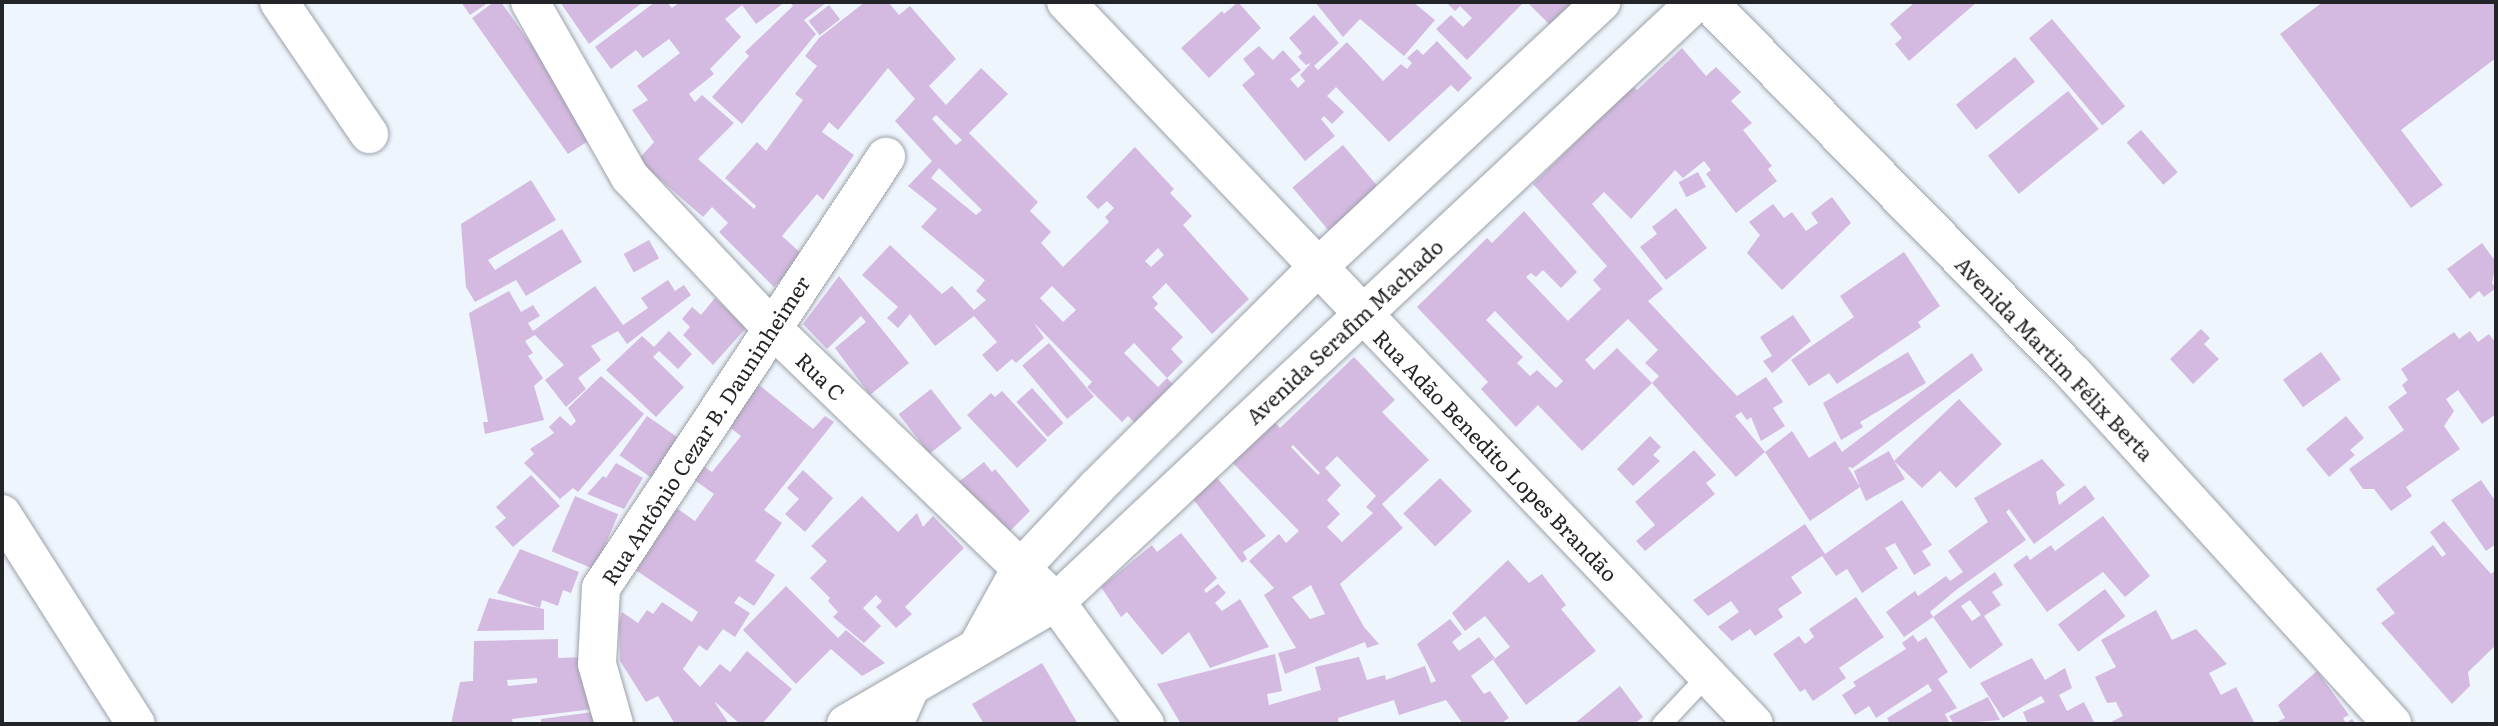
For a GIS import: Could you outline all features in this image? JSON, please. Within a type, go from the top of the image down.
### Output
[{"type":"street","points":[[279,2],[369,134]]},
{"type":"street","name":"Rua C","points":[[530,2],[629,177],[771,327],[1056,602],[1145,724]]},
{"type":"street","name":"Rua Adão Benedito Lopes Brandão","points":[[1066,2],[1316,269],[1754,724]]},
{"type":"street","name":"Avenida Serafim Machado","points":[[979,644],[1021,568],[1316,269],[1601,2]]},
{"type":"street","name":"Avenida Serafim Machado","points":[[846,724],[901,708],[979,644],[1056,602],[1696,2]]},
{"type":"street","name":"Avenida Martim Félix Berta","points":[[1707,2],[2074,374],[2392,724]]},
{"type":"street","name":"Rua Antônio Cezar B. Dauninheimer","points":[[614,724],[597,664],[601,588],[771,327],[886,157]]},
{"type":"street","points":[[2,514],[136,724]]},
{"type":"lane","points":[[1661,724],[1707,675]]},
{"type":"building","points":[[461,2],[489,2],[470,15]]},
{"type":"building","points":[[494,2],[501,2],[596,136],[568,154],[472,18]]},
{"type":"building","points":[[560,2],[643,2],[589,44]]},
{"type":"building","points":[[655,2],[667,2],[672,8],[680,2],[785,2],[756,24],[742,5],[725,19],[741,37],[710,69],[714,74],[689,94],[695,102],[702,95],[734,123],[698,159],[754,209],[756,206],[725,178],[757,142],[766,151],[803,100],[795,94],[817,66],[805,56],[819,38],[865,2],[888,2],[899,15],[910,6],[956,59],[929,86],[946,105],[981,68],[1008,94],[969,133],[1038,202],[1030,211],[1051,232],[1041,243],[1063,267],[1109,222],[1105,217],[1114,208],[1107,201],[1098,209],[1086,197],[1135,147],[1174,189],[1170,193],[1192,216],[1183,225],[1249,299],[1212,334],[1166,283],[1152,297],[1158,304],[1154,308],[1183,337],[1171,349],[1183,362],[1167,378],[1173,384],[1160,397],[1163,401],[1138,426],[1128,416],[1122,422],[1087,387],[1092,382],[1034,323],[1044,338],[1016,363],[1012,359],[997,372],[982,355],[997,342],[974,316],[935,346],[910,314],[898,328],[887,318],[898,307],[862,275],[890,245],[942,294],[952,286],[974,310],[986,300],[976,291],[985,280],[921,227],[937,209],[908,186],[932,161],[895,121],[915,99],[888,68],[838,130],[829,122],[822,132],[854,155],[823,200],[817,194],[782,236],[804,256],[774,287],[719,232],[728,223],[712,207],[703,217],[638,160],[654,142],[632,110],[648,100],[637,86],[680,53],[669,39],[643,58],[636,50],[611,69],[595,47]],"holes":[[[936,115],[962,140],[956,145],[932,119]],[[939,168],[982,210],[976,215],[931,178]],[[1158,248],[1164,255],[1151,267],[1145,261]],[[1052,286],[1076,310],[1063,322],[1040,298]],[[1134,343],[1167,378],[1158,387],[1124,353]]]},
{"type":"building","points":[[790,2],[827,2],[804,20],[816,34],[742,124],[712,97],[749,56],[745,52],[793,6]]},
{"type":"building","points":[[1238,2],[1261,28],[1209,78],[1181,48],[1222,11],[1224,14]]},
{"type":"building","points":[[1315,2],[1413,2],[1435,20],[1404,56],[1360,19],[1343,37]]},
{"type":"building","points":[[1446,2],[1524,2],[1467,60],[1436,29],[1451,15],[1463,27],[1472,18],[1460,6],[1455,11]]},
{"type":"building","points":[[1527,2],[1577,2],[1551,26]]},
{"type":"building","points":[[1915,2],[1977,2],[1909,61],[1895,44],[1902,38],[1890,24]]},
{"type":"building","points":[[2323,2],[2493,2],[2496,6],[2496,58],[2401,130],[2443,185],[2411,208],[2280,34]]},
{"type":"building","points":[[829,5],[840,19],[820,35],[809,21]]},
{"type":"building","points":[[1314,15],[1339,43],[1314,66],[1318,70],[1347,42],[1383,81],[1401,64],[1407,69],[1412,63],[1407,58],[1417,49],[1423,55],[1437,41],[1472,78],[1458,92],[1451,85],[1389,142],[1336,87],[1327,96],[1344,112],[1332,124],[1324,116],[1321,119],[1335,136],[1305,161],[1242,85],[1255,74],[1243,59],[1259,46],[1273,60],[1283,50],[1301,70],[1290,79],[1298,88],[1305,81],[1300,75],[1311,63],[1306,65],[1298,57],[1302,53],[1289,38]]},
{"type":"building","points":[[2052,19],[2125,106],[2102,126],[2029,38]]},
{"type":"building","points":[[1682,48],[1706,76],[1716,67],[1741,92],[1731,101],[1752,123],[1743,130],[1772,166],[1768,169],[1777,181],[1736,213],[1706,174],[1711,170],[1704,161],[1683,178],[1675,170],[1631,219],[1604,192],[1592,204],[1663,289],[1648,301],[1737,396],[1766,377],[1783,402],[1773,408],[1785,426],[1761,441],[1751,417],[1747,420],[1741,412],[1735,416],[1765,452],[1736,477],[1652,383],[1582,451],[1538,405],[1516,427],[1481,389],[1488,382],[1417,307],[1487,238],[1492,243],[1524,211],[1577,272],[1561,288],[1543,270],[1536,277],[1531,273],[1526,277],[1568,321],[1601,289],[1593,280],[1607,266],[1533,184],[1633,86],[1637,90]],"holes":[[[1495,311],[1563,381],[1556,388],[1537,370],[1530,376],[1517,363],[1523,357],[1486,320]],[[1628,319],[1658,350],[1645,363],[1659,376],[1652,383],[1617,348],[1594,370],[1585,360]]]},
{"type":"building","points":[[2015,57],[2035,82],[1976,130],[1956,105]]},
{"type":"building","points":[[2068,91],[2099,129],[2019,194],[1988,156]]},
{"type":"building","points":[[2141,130],[2178,172],[2163,185],[2127,142]]},
{"type":"building","points":[[1343,145],[1379,188],[1328,230],[1292,187]]},
{"type":"building","points":[[1698,172],[1706,187],[1687,197],[1679,182]]},
{"type":"building","points":[[531,180],[556,220],[488,260],[495,270],[562,229],[582,262],[526,296],[516,280],[475,302],[466,287],[461,224]]},
{"type":"building","points":[[1832,197],[1851,223],[1782,290],[1747,253],[1760,235],[1749,222],[1773,204],[1784,218],[1792,212],[1806,231],[1818,223],[1811,213]]},
{"type":"building","points":[[1676,208],[1707,248],[1666,280],[1640,247],[1657,234],[1652,227]]},
{"type":"building","points":[[649,240],[659,258],[634,272],[624,254]]},
{"type":"building","points":[[2482,243],[2496,262],[2492,283],[2496,288],[2484,297],[2479,291],[2470,299],[2447,269]]},
{"type":"building","points":[[1904,252],[1940,306],[1918,322],[1921,327],[1837,384],[1829,373],[1809,386],[1791,360],[1854,317],[1840,296]]},
{"type":"building","points":[[839,276],[909,363],[870,395],[835,348],[866,322],[861,316],[827,349],[803,324]]},
{"type":"building","points":[[668,280],[675,291],[684,285],[691,295],[627,344],[618,331],[591,346],[601,360],[578,378],[586,389],[566,407],[545,380],[564,365],[535,335],[525,341],[533,353],[528,356],[543,378],[534,386],[544,420],[485,434],[483,422],[488,422],[469,313],[509,291],[521,312],[533,305],[540,316],[528,323],[533,331],[595,286],[623,325],[648,308],[641,298]]},
{"type":"building","points":[[715,298],[746,328],[713,365],[683,335],[690,327],[682,319],[692,307],[701,315]]},
{"type":"building","points":[[1793,315],[1811,341],[1772,373],[1763,361],[1772,356],[1760,337]]},
{"type":"building","points":[[2201,329],[2210,338],[2204,344],[2219,359],[2193,384],[2170,359]]},
{"type":"building","points":[[669,331],[692,354],[678,369],[659,351],[653,357],[684,387],[656,417],[606,370],[642,336],[654,347]]},
{"type":"building","points":[[2470,331],[2478,342],[2489,334],[2496,343],[2496,414],[2482,424],[2458,390],[2446,399],[2454,411],[2444,426],[2460,449],[2406,487],[2412,496],[2391,511],[2374,489],[2363,489],[2349,469],[2404,430],[2388,407],[2407,393],[2402,385],[2408,380],[2401,369],[2454,332],[2459,339]]},
{"type":"building","points":[[1049,343],[1094,397],[1067,419],[1022,365]]},
{"type":"building","points":[[1908,352],[1926,383],[1860,422],[1863,427],[1841,440],[1823,403]]},
{"type":"building","points":[[2321,352],[2341,380],[2303,407],[2283,380]]},
{"type":"building","points":[[1972,353],[1983,370],[1853,468],[1848,467],[1860,487],[1810,521],[1765,452],[1792,431],[1809,458],[1835,441],[1842,452]]},
{"type":"building","points":[[1354,357],[1395,400],[1382,412],[1429,460],[1382,504],[1403,528],[1340,584],[1364,627],[1379,644],[1367,648],[1365,642],[1285,674],[1278,653],[1296,648],[1264,595],[1274,588],[1249,561],[1279,534],[1286,543],[1299,531],[1228,458],[1270,417],[1280,428]],"holes":[[[1293,445],[1320,473],[1318,475],[1291,447]],[[1337,456],[1376,496],[1366,507],[1373,513],[1342,542],[1327,527],[1340,514],[1327,500],[1341,485],[1325,468]],[[1311,585],[1325,614],[1310,619],[1292,597]]]},
{"type":"building","points":[[601,376],[644,414],[578,492],[573,488],[560,499],[524,463],[534,454],[530,449],[554,433],[549,427],[560,416],[571,426],[576,421],[568,408]]},
{"type":"building","points":[[758,384],[813,429],[825,416],[834,422],[764,510],[782,523],[755,561],[775,575],[754,606],[739,596],[734,603],[750,613],[735,637],[723,629],[707,651],[699,645],[683,669],[700,687],[720,664],[730,672],[747,651],[792,689],[762,724],[740,724],[714,701],[729,724],[675,724],[658,696],[646,702],[620,661],[619,623],[622,612],[638,623],[647,610],[653,614],[662,602],[692,622],[698,612],[634,569],[675,507],[695,521],[714,494],[693,479],[702,465],[712,472],[741,436],[728,426]]},
{"type":"building","points":[[1032,388],[1063,423],[1048,437],[1016,402]]},
{"type":"building","points":[[931,389],[962,428],[929,454],[899,414]]},
{"type":"building","points":[[1002,391],[1047,440],[1017,468],[967,415],[991,393],[995,397]]},
{"type":"building","points":[[1959,399],[2002,444],[1956,488],[1940,471],[1922,488],[1894,461]]},
{"type":"building","points":[[647,416],[679,438],[651,478],[619,455]]},
{"type":"building","points":[[2346,416],[2364,438],[2350,450],[2355,455],[2329,477],[2306,449]]},
{"type":"building","points":[[1650,436],[1661,447],[1653,455],[1660,461],[1633,486],[1617,469]]},
{"type":"building","points":[[1694,450],[1716,475],[1706,483],[1715,494],[1645,551],[1636,541],[1655,525],[1635,502]]},
{"type":"building","points":[[1889,451],[1905,479],[1866,501],[1854,471]]},
{"type":"building","points":[[2042,459],[2065,485],[2056,492],[2059,505],[2085,485],[2095,499],[2034,544],[2009,509],[2006,512],[2026,540],[1956,590],[1930,612],[1933,617],[1904,637],[1886,612],[1915,591],[1918,596],[1946,576],[1950,581],[1963,572],[1948,551],[1988,522],[1974,498]]},
{"type":"building","points":[[984,462],[992,472],[995,469],[1030,511],[1005,536],[956,484]]},
{"type":"building","points":[[616,463],[643,478],[624,509],[587,494],[603,476],[606,478]]},
{"type":"building","points":[[803,470],[833,498],[805,532],[785,514],[799,499],[787,488]]},
{"type":"building","points":[[1213,473],[1266,536],[1243,552],[1247,559],[1242,563],[1190,495]]},
{"type":"building","points":[[531,475],[560,506],[513,547],[495,527],[506,518],[496,507]]},
{"type":"building","points":[[1440,478],[1472,511],[1435,547],[1403,513]]},
{"type":"building","points":[[2481,480],[2496,502],[2496,544],[2486,551],[2451,500]]},
{"type":"building","points":[[575,496],[618,514],[595,570],[552,551]]},
{"type":"building","points":[[862,496],[898,532],[917,513],[923,527],[933,516],[964,548],[905,607],[912,614],[896,628],[876,607],[882,601],[876,595],[863,608],[881,626],[864,643],[833,617],[838,612],[828,601],[830,598],[810,578],[827,561],[811,546]]},
{"type":"building","points":[[1902,500],[1932,545],[1922,551],[1931,565],[1914,575],[1895,543],[1885,548],[1898,568],[1862,593],[1847,569],[1836,576],[1822,556],[1791,577],[1802,593],[1778,609],[1783,617],[1755,636],[1750,629],[1732,641],[1718,627],[1739,612],[1731,601],[1708,616],[1693,600],[1805,524],[1825,554]]},
{"type":"building","points":[[2103,516],[2150,576],[2125,597],[2103,572],[2047,612],[2013,565],[2027,555],[2030,560],[2051,545],[2055,551]]},
{"type":"building","points":[[2444,521],[2491,574],[2496,570],[2496,645],[2468,672],[2470,686],[2452,704],[2381,623],[2395,613],[2376,589],[2433,545],[2442,557],[2446,554],[2430,532]]},
{"type":"building","points":[[1181,533],[1217,578],[1204,590],[1206,593],[1218,584],[1226,593],[1215,603],[1222,611],[1240,599],[1269,647],[1210,668],[1189,632],[1162,655],[1127,612],[1121,617],[1101,587],[1152,545],[1157,552]]},
{"type":"building","points":[[520,549],[579,572],[571,593],[563,590],[558,606],[542,600],[540,608],[497,593]]},
{"type":"building","points":[[1508,560],[1529,583],[1542,574],[1566,605],[1561,609],[1596,651],[1526,705],[1493,660],[1510,647],[1485,616],[1465,631],[1452,613]]},
{"type":"building","points":[[1995,572],[2003,585],[1992,592],[2001,605],[1984,616],[2003,645],[1970,669],[1933,617]],"holes":[[[1970,600],[1981,615],[1972,621],[1961,606]]]},
{"type":"building","points":[[786,586],[838,638],[846,630],[885,663],[862,676],[831,649],[796,684],[743,630]]},
{"type":"building","points":[[2105,589],[2125,616],[2078,652],[2058,625]]},
{"type":"building","points":[[1856,597],[1884,637],[1839,668],[1846,678],[1813,701],[1805,689],[1800,692],[1773,654],[1799,636],[1805,644],[1814,637],[1809,629]]},
{"type":"building","points":[[489,598],[544,609],[544,630],[477,631]]},
{"type":"building","points":[[2156,610],[2172,640],[2196,629],[2227,664],[2209,673],[2221,695],[2236,687],[2255,724],[2107,724],[2123,716],[2116,702],[2107,703],[2095,677],[2116,667],[2101,640]]},
{"type":"building","points":[[1450,619],[1462,634],[1452,642],[1459,651],[1479,637],[1495,658],[1471,676],[1484,694],[1490,691],[1509,718],[1500,724],[1463,724],[1446,700],[1399,715],[1394,700],[1338,718],[1339,724],[1181,724],[1157,684],[1275,654],[1282,691],[1267,694],[1269,705],[1321,690],[1315,667],[1359,657],[1367,680],[1385,675],[1386,680],[1425,666],[1431,683],[1436,681],[1417,644]]},
{"type":"building","points":[[1913,635],[1918,642],[1926,637],[1948,672],[1938,679],[1957,708],[1945,714],[1950,724],[1890,724],[1887,718],[1932,691],[1928,684],[1876,718],[1869,706],[1855,715],[1842,695],[1856,686],[1853,682],[1906,649],[1902,643]]},
{"type":"building","points":[[558,639],[558,658],[583,657],[593,709],[512,719],[513,724],[451,724],[460,682],[473,681],[474,641]],"holes":[[[537,678],[537,683],[508,686],[507,680]]]},
{"type":"building","points":[[2032,658],[2045,680],[2065,668],[2072,688],[2059,695],[2067,711],[2084,702],[2095,724],[2028,724],[2023,712],[2045,702],[2041,696],[2003,718],[1980,683]]},
{"type":"building","points":[[1042,663],[1078,724],[984,724],[972,704]]},
{"type":"building","points":[[2317,671],[2349,715],[2343,718],[2346,723],[2352,719],[2356,724],[2273,724],[2285,718],[2278,705]]},
{"type":"building","points":[[1620,686],[1643,717],[1634,724],[1574,724]]},
{"type":"building","points":[[1988,697],[2000,720],[1954,724],[1949,716]]},
{"type":"building","points":[[593,712],[597,724],[541,724],[541,719]]}]
